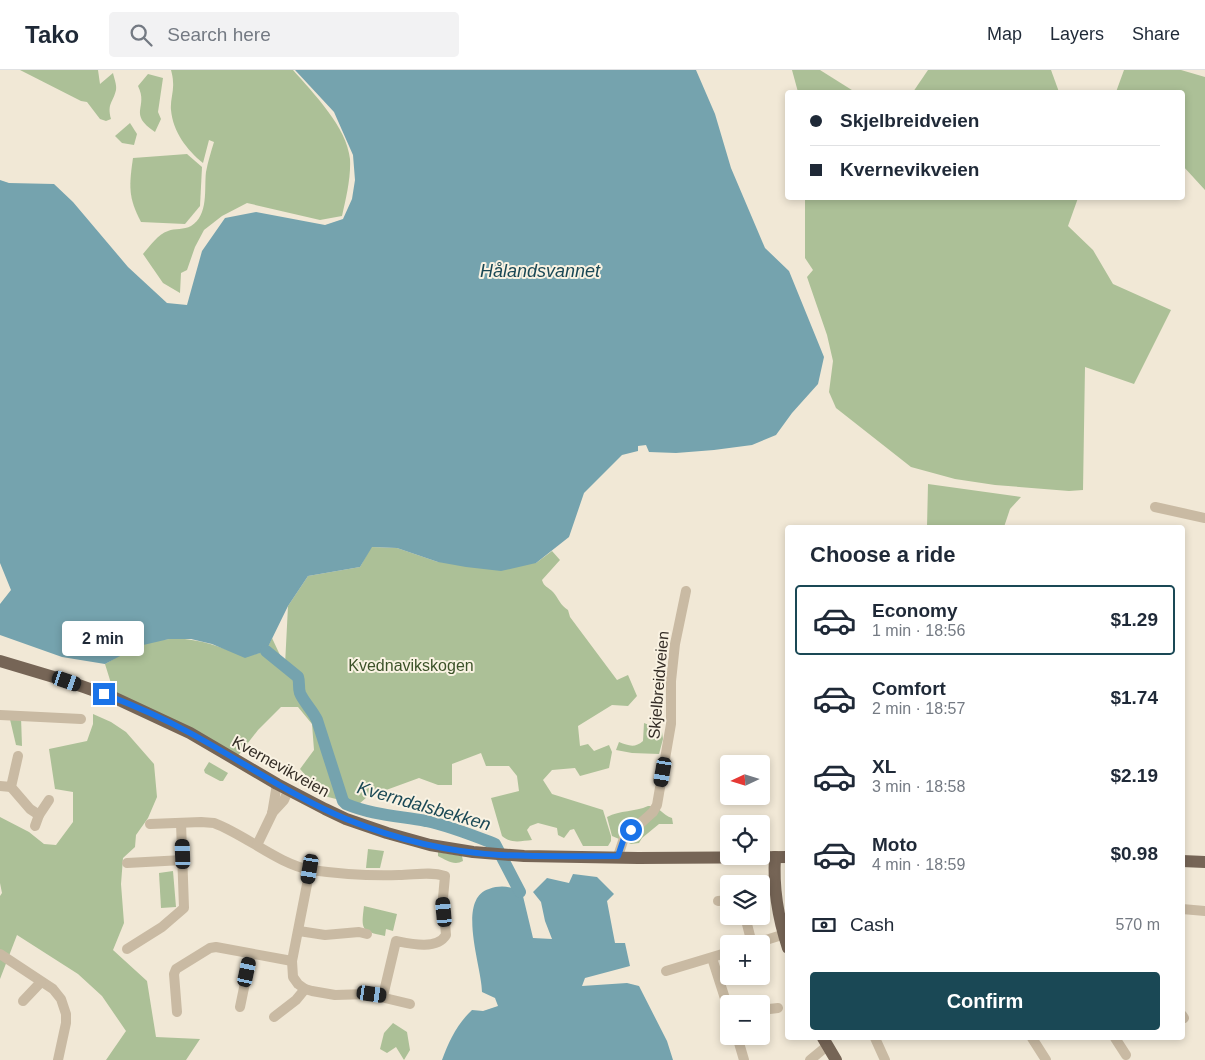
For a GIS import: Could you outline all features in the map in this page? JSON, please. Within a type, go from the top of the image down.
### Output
[{"type":"main road","name":"Kvernevikveien","points":[[0,661],[93,690],[168,722],[283,788],[346,819],[430,845],[499,855],[618,856],[638,858],[781,857]]},
{"type":"main road","points":[[781,857],[775,888],[785,934]]},
{"type":"main road","points":[[1185,861],[1205,862]]},
{"type":"main road","points":[[825,1042],[836,1060]]},
{"type":"street","points":[[1155,507],[1205,518]]},
{"type":"street","name":"Skjelbreidveien","points":[[618,856],[624,838],[650,815],[657,805],[671,724],[671,681],[674,649],[686,591]]},
{"type":"street","points":[[0,714],[81,719]]},
{"type":"street","points":[[18,756],[5,787],[39,815]]},
{"type":"street","points":[[257,845],[283,788]]},
{"type":"street","points":[[35,826],[39,815],[49,800]]},
{"type":"street","points":[[150,824],[201,822],[214,824],[290,863],[310,869],[347,874],[430,874],[445,876],[443,898],[446,935],[438,942],[430,944],[396,941],[383,996]]},
{"type":"street","points":[[127,949],[162,927],[184,908],[181,823]]},
{"type":"street","points":[[127,863],[183,860]]},
{"type":"street","points":[[310,869],[292,961],[293,977],[305,989],[335,995],[364,994],[383,996],[410,1004]]},
{"type":"street","points":[[1185,910],[1204,914]]},
{"type":"street","points":[[299,931],[325,935],[359,932],[367,934]]},
{"type":"street","points":[[770,939],[785,934]]},
{"type":"street","points":[[177,1012],[174,974],[176,969],[199,954],[216,947],[292,961]]},
{"type":"street","points":[[0,954],[53,989],[61,999],[66,1014],[58,1060]]},
{"type":"street","points":[[240,1007],[251,954]]},
{"type":"street","points":[[666,971],[720,955]]},
{"type":"street","points":[[712,958],[724,995]]},
{"type":"street","points":[[22,1001],[41,982]]},
{"type":"street","points":[[274,1018],[296,1000],[305,989]]},
{"type":"street","points":[[770,1009],[778,1008]]},
{"type":"street","points":[[876,1040],[886,1060]]},
{"type":"street","points":[[1033,1040],[1046,1060]]},
{"type":"street","points":[[1116,1040],[1126,1055]]},
{"type":"street","points":[[810,1060],[825,1042]]},
{"type":"street","points":[[740,1045],[744,1060]]},
{"type":"green space","points":[[20,70],[98,70],[100,84],[113,73],[116,88],[110,106],[111,119],[106,121],[100,119],[87,102],[81,101]]},
{"type":"green space","points":[[171,70],[293,70],[328,111],[348,147],[350,173],[342,216],[320,220],[247,203],[222,216],[204,230],[195,247],[187,270],[181,273],[180,293],[163,283],[143,254],[161,235],[171,230],[191,226],[201,215],[206,172],[214,142],[209,140],[203,163],[182,140],[172,118],[173,78]]},
{"type":"green space","points":[[792,70],[820,70],[852,90],[797,90]]},
{"type":"green space","points":[[928,70],[1051,70],[1058,90],[914,90]]},
{"type":"green space","points":[[1124,70],[1181,70],[1205,77],[1205,190],[1185,168],[1185,90],[1117,90]]},
{"type":"green space","points":[[148,74],[163,78],[158,112],[161,119],[155,132],[142,120],[140,115],[141,94],[138,86]]},
{"type":"green space","points":[[130,123],[137,134],[134,145],[122,143],[115,136]]},
{"type":"green space","points":[[187,154],[202,167],[200,206],[185,224],[141,222],[131,191],[133,158]]},
{"type":"green space","points":[[805,200],[1077,200],[1068,226],[1093,250],[1113,284],[1171,310],[1134,384],[1085,367],[1083,490],[1069,491],[995,485],[955,479],[911,467],[836,408],[829,392],[833,361],[827,335],[807,277],[813,270],[805,258]]},
{"type":"green space","points":[[928,484],[1021,497],[1010,509],[1005,525],[927,525]]},
{"type":"green space","name":"Kvednavikskogen","points":[[371,547],[397,548],[438,562],[536,563],[552,551],[560,560],[542,580],[544,584],[568,610],[570,617],[617,680],[628,675],[637,696],[628,706],[612,705],[578,726],[580,746],[588,744],[594,751],[609,745],[612,752],[609,768],[580,776],[575,768],[552,770],[543,780],[552,794],[603,810],[611,836],[608,846],[583,846],[574,829],[570,830],[564,838],[558,835],[557,828],[538,823],[530,826],[527,830],[532,840],[516,841],[505,839],[502,836],[491,798],[519,791],[517,776],[509,766],[486,766],[481,753],[452,764],[452,785],[438,785],[419,778],[367,797],[359,804],[352,803],[342,796],[321,729],[297,673],[285,665],[288,606],[308,576],[360,567]]},
{"type":"green space","points":[[272,638],[287,670],[297,681],[296,691],[309,709],[315,722],[340,800],[324,796],[300,769],[314,750],[312,724],[298,707],[281,707],[258,730],[237,757],[114,693],[105,664],[135,648],[167,639],[193,640],[206,643],[245,657],[266,651]]},
{"type":"green space","points":[[93,714],[111,722],[126,732],[154,764],[157,797],[148,818],[136,835],[135,847],[123,858],[121,884],[124,923],[113,950],[147,981],[156,1037],[200,1039],[186,1060],[106,1060],[126,1031],[102,996],[78,974],[17,935],[0,979],[0,896],[2,893],[0,883],[0,817],[29,832],[44,844],[56,845],[73,822],[73,792],[55,789],[49,749],[87,741],[93,724]]},
{"type":"green space","points":[[9,715],[21,717],[22,746],[16,745]]},
{"type":"green space","points":[[644,723],[662,732],[663,739],[659,754],[632,753],[616,750],[619,742],[632,746],[643,741]]},
{"type":"green space","points":[[209,762],[228,773],[223,781],[205,773],[204,770]]},
{"type":"green space","points":[[648,806],[655,807],[672,818],[673,824],[659,824],[642,838],[639,843],[631,844],[612,836],[607,817]]},
{"type":"green space","points":[[368,849],[384,851],[380,868],[366,868]]},
{"type":"green space","points":[[438,852],[462,856],[463,861],[450,862],[438,856]]},
{"type":"green space","points":[[173,871],[176,907],[161,908],[159,873]]},
{"type":"green space","points":[[364,906],[397,914],[393,931],[386,929],[385,936],[367,931],[363,925]]},
{"type":"green space","points":[[393,1023],[407,1032],[410,1050],[404,1060],[396,1047],[387,1053],[380,1049],[384,1033]]},
{"type":"water","name":"Hålandsvannet","points":[[295,70],[696,70],[715,114],[731,168],[765,248],[789,271],[824,357],[818,384],[792,413],[776,435],[752,445],[676,453],[649,452],[646,445],[638,446],[638,451],[622,455],[584,493],[569,537],[536,563],[501,571],[438,562],[397,548],[372,547],[360,567],[308,576],[288,606],[266,651],[245,658],[212,644],[191,639],[169,639],[139,646],[105,664],[62,657],[0,635],[0,604],[11,590],[0,563],[0,180],[9,183],[54,184],[73,202],[128,267],[167,303],[187,305],[202,251],[225,218],[256,212],[325,225],[343,219],[352,199],[355,180],[353,155],[334,112]]},
{"type":"water","points":[[573,874],[597,877],[614,894],[607,901],[615,943],[625,943],[630,966],[585,978],[582,986],[627,983],[639,986],[667,1041],[673,1060],[442,1060],[454,1033],[472,1010],[483,1011],[498,1006],[495,998],[482,992],[472,919],[474,906],[479,895],[489,889],[498,887],[512,888],[517,894],[522,892],[533,938],[552,939],[545,921],[541,902],[533,892],[547,878],[569,883]]},
{"type":"waterway","name":"Kverndalsbekken","points":[[266,651],[298,677],[300,693],[317,720],[343,801],[346,804],[376,813],[435,823],[495,844],[520,892]]},
{"type":"route","points":[[104,694],[190,733],[277,784],[346,819],[420,842],[450,849],[499,855],[618,856],[620,845],[631,830]]}]
